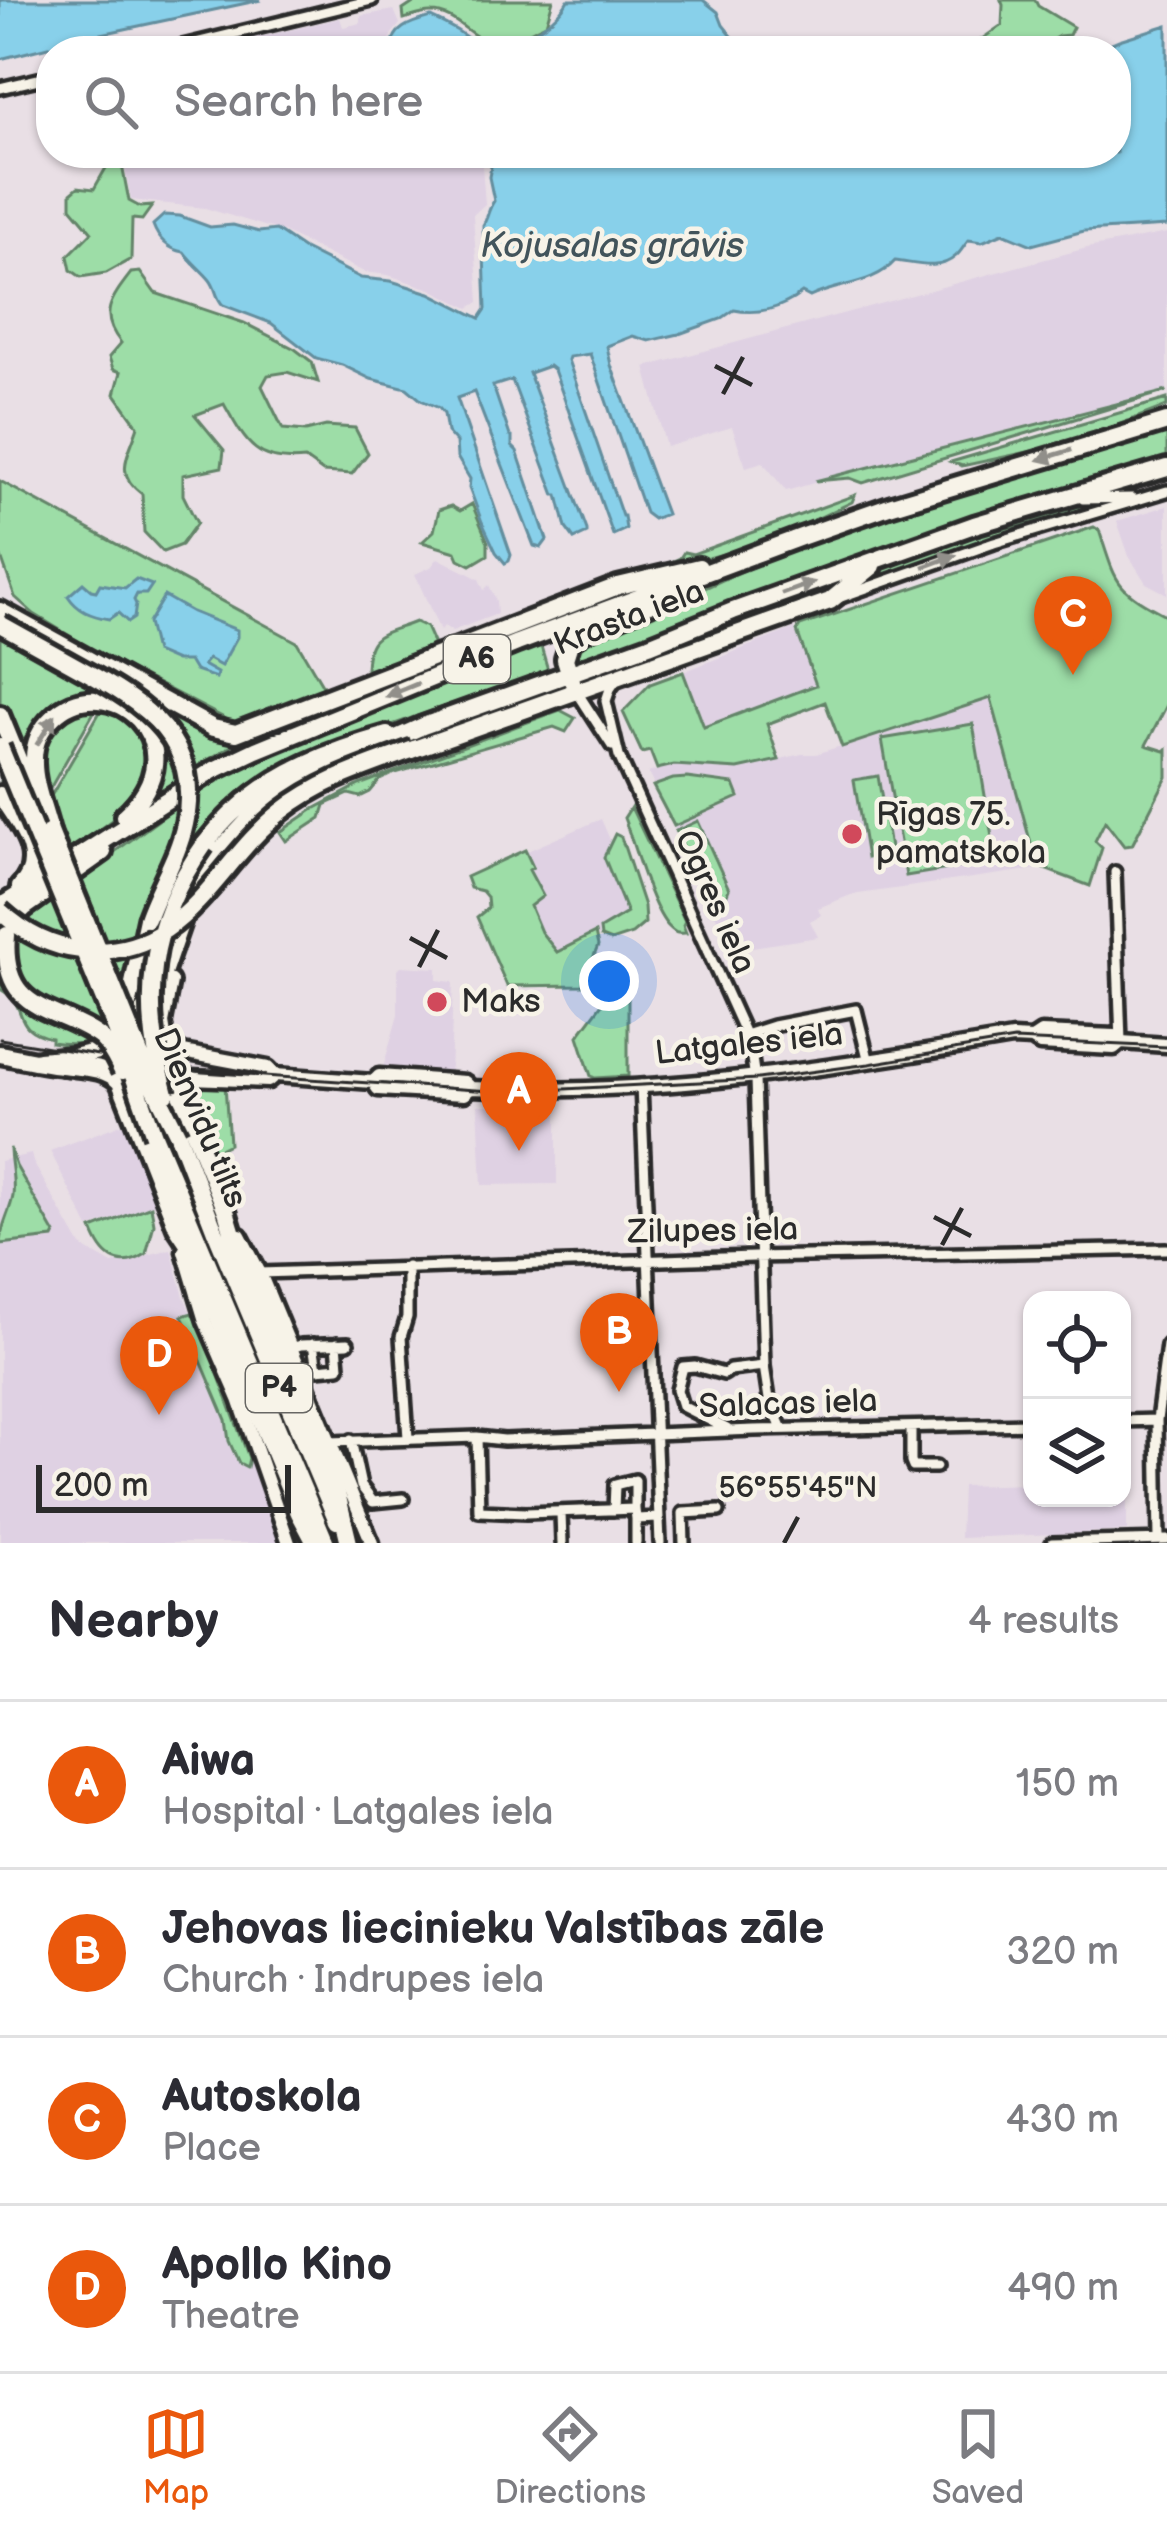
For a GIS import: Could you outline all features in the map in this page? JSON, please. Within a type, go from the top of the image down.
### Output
[{"type":"highway","name":"Krasta iela","points":[[0,907],[212,771],[518,643],[889,506],[1167,422]]},
{"type":"highway","name":"Krasta iela","points":[[39,1060],[74,1057],[106,1046],[131,1027],[163,979],[186,907],[202,876],[234,832],[297,782],[423,726],[733,611],[974,525],[1167,468]]},
{"type":"highway","points":[[0,795],[29,842],[33,858],[28,878],[0,907],[28,933],[74,950],[105,951],[150,940],[187,915],[254,836],[289,806],[328,782],[830,601],[887,556]]},
{"type":"highway","points":[[577,692],[566,653],[576,635],[747,558]]},
{"type":"highway","points":[[1,614],[221,731],[244,732],[618,586],[747,558]]},
{"type":"highway","points":[[1,614],[134,699],[157,719],[172,740],[186,776],[186,820],[147,919],[129,1002],[119,1021],[98,1041],[39,1060]]},
{"type":"highway","points":[[649,645],[726,624],[784,618]]},
{"type":"highway","points":[[50,832],[34,774],[38,738],[50,720],[70,705],[88,700],[118,705],[136,717],[153,744],[155,764],[151,782],[136,805],[89,849]]},
{"type":"highway","points":[[212,771],[244,743],[300,710]]},
{"type":"highway","name":"Dienvidu tilts","points":[[0,715],[151,1081],[185,1130],[202,1192],[207,1234],[326,1543]]},
{"type":"highway","name":"P4","points":[[185,1130],[154,1048],[151,1017],[152,969],[169,907],[186,870],[236,809],[275,780],[365,741],[423,726]]},
{"type":"highway","name":"Dienvidu tilts","points":[[0,747],[122,1044],[146,1131],[207,1234],[349,1543]]},
{"type":"highway","name":"P4","points":[[146,1131],[105,1042],[88,1030],[39,1011],[18,994],[5,964],[7,935],[18,914],[175,796]]},
{"type":"highway","points":[[171,957],[162,1037],[185,1130]]},
{"type":"highway","name":"A6","points":[[0,1054],[39,1060]]},
{"type":"highway","points":[[39,1060],[116,1076],[146,1131]]},
{"type":"highway","points":[[315,1543],[188,1242],[177,1227],[140,1118],[147,1108],[165,1100],[178,1104],[185,1130],[226,1211],[241,1260],[337,1493],[349,1543]]},
{"type":"street","points":[[224,36],[372,0]]},
{"type":"street","points":[[0,88],[36,80]]},
{"type":"street","points":[[830,601],[994,543],[1167,491]]},
{"type":"street","points":[[1054,501],[1140,499]]},
{"type":"street","name":"Ogres iela","points":[[618,677],[606,701],[619,756],[750,1045],[755,1077],[764,1366],[769,1399],[782,1430]]},
{"type":"street","name":"Ogres iela","points":[[577,692],[619,756]]},
{"type":"street","points":[[1115,872],[1121,1042]]},
{"type":"street","points":[[745,1035],[856,1010],[869,1062]]},
{"type":"street","name":"Latgales iela","points":[[162,1037],[183,1052],[268,1068],[275,1075],[464,1094],[471,1088],[755,1077],[1012,1038],[1114,1048],[1121,1042],[1167,1046]]},
{"type":"street","name":"Latgales iela","points":[[180,1095],[191,1078],[268,1081],[275,1075]]},
{"type":"street","points":[[641,1084],[659,1543]]},
{"type":"street","points":[[226,1211],[260,1274],[372,1543]]},
{"type":"street","points":[[177,1227],[205,1322],[290,1543]]},
{"type":"street","name":"Zilupes iela","points":[[260,1274],[762,1256],[1167,1249]]},
{"type":"street","points":[[407,1268],[407,1317],[401,1337],[408,1438]]},
{"type":"street","points":[[291,1348],[313,1344],[342,1343],[339,1367],[317,1369],[313,1344]]},
{"type":"street","points":[[1052,1543],[1163,1540],[1156,1420],[1167,1345]]},
{"type":"street","points":[[731,1431],[682,1406],[677,1390],[683,1367],[724,1374],[764,1366]]},
{"type":"street","points":[[1131,1421],[1156,1420]]},
{"type":"street","name":"Salacas iela","points":[[330,1442],[1023,1424]]},
{"type":"street","points":[[911,1427],[910,1462],[914,1467],[936,1467]]},
{"type":"street","points":[[477,1437],[479,1511],[614,1510],[658,1518]]},
{"type":"street","points":[[350,1440],[361,1486],[373,1502],[403,1499]]},
{"type":"street","points":[[614,1510],[615,1485],[635,1480],[636,1543]]},
{"type":"street","points":[[684,1543],[682,1513],[719,1511]]},
{"type":"street","points":[[561,1513],[562,1543]]},
{"type":"shaded area","points":[[394,10],[400,24],[391,36],[265,36],[340,18],[343,27],[361,23],[361,16]]},
{"type":"shaded area","points":[[125,168],[482,168],[485,204],[473,215],[479,302],[469,308],[431,289],[364,272],[281,231],[205,208],[131,200]]},
{"type":"shaded area","points":[[1167,233],[1167,391],[786,491],[763,462],[746,467],[732,427],[666,447],[645,367],[1087,248]]},
{"type":"shaded area","points":[[1167,506],[1167,594],[1146,583],[1129,556],[1117,521]]},
{"type":"shaded area","points":[[438,558],[479,579],[484,590],[489,585],[497,614],[452,631],[444,626],[440,631],[415,574]]},
{"type":"shaded area","points":[[795,628],[817,685],[703,727],[683,672]]},
{"type":"shaded area","name":"Rīgas 75. pamatskola","points":[[991,698],[1037,869],[851,895],[818,908],[821,915],[810,921],[818,937],[732,950],[648,773],[674,765],[738,769],[816,754]]},
{"type":"shaded area","points":[[601,819],[634,895],[629,923],[582,943],[579,984],[481,871]]},
{"type":"shaded area","points":[[401,966],[437,968],[437,980],[453,982],[450,1078],[381,1075],[398,1015]]},
{"type":"shaded area","points":[[557,1104],[557,1184],[482,1185],[478,1105]]},
{"type":"shaded area","points":[[124,1123],[157,1203],[89,1228],[50,1151]]},
{"type":"shaded area","points":[[31,1154],[81,1246],[112,1264],[171,1249],[184,1297],[225,1390],[281,1543],[0,1543],[0,1161]]},
{"type":"shaded area","points":[[1023,1484],[1023,1507],[1127,1507],[1127,1531],[960,1538],[962,1486]]},
{"type":"green space","points":[[418,0],[553,0],[546,24],[522,36],[477,36],[442,14],[404,19],[403,10]]},
{"type":"green space","points":[[1001,0],[1035,0],[1073,27],[1069,35],[986,36],[1002,25]]},
{"type":"green space","points":[[106,168],[123,168],[129,201],[152,206],[142,220],[132,219],[131,259],[106,273],[81,277],[71,270],[68,256],[92,232],[71,207],[71,193],[78,187],[94,189]]},
{"type":"green space","points":[[140,272],[155,293],[244,323],[312,362],[318,382],[287,372],[268,375],[262,386],[283,429],[355,428],[368,453],[352,474],[323,472],[305,459],[264,454],[246,440],[224,404],[195,415],[224,450],[222,467],[183,475],[183,495],[197,523],[181,545],[163,552],[144,532],[142,494],[128,479],[128,455],[138,426],[115,394],[121,372],[113,369],[109,357],[121,343],[110,324],[110,307],[131,273]]},
{"type":"green space","points":[[1167,391],[863,483],[850,478],[815,481]]},
{"type":"green space","points":[[1167,399],[1167,406],[1074,442],[962,466],[951,462]]},
{"type":"green space","points":[[1167,429],[1167,461],[879,551],[572,662],[574,648],[592,633],[663,607],[788,550]]},
{"type":"green space","points":[[0,481],[297,642],[324,688],[234,723],[34,614],[15,597],[0,554]]},
{"type":"green space","points":[[855,495],[852,502],[765,543],[648,574],[684,552],[693,554]]},
{"type":"green space","points":[[1111,502],[858,586],[874,573],[974,535],[1089,503]]},
{"type":"green space","points":[[472,504],[488,542],[488,555],[471,565],[456,552],[422,542],[434,531],[439,510],[451,506],[460,511]]},
{"type":"green space","points":[[1094,527],[1120,583],[1167,616],[1167,705],[1146,745],[1167,749],[1167,777],[1132,845],[1124,846],[1105,821],[1095,841],[1102,848],[1090,886],[1037,866],[991,698],[842,747],[825,702],[767,724],[779,760],[738,769],[674,765],[657,769],[650,751],[642,753],[623,712],[650,684],[683,672],[704,727],[816,685],[797,631],[800,626]]},
{"type":"green space","points":[[415,622],[426,627],[434,645],[366,672],[369,649],[378,636]]},
{"type":"green space","points":[[0,624],[113,679],[44,799],[18,817],[0,787]]},
{"type":"green space","points":[[540,643],[548,670],[378,730],[267,790],[211,850],[154,988],[121,1028],[126,995],[99,1036],[80,1044],[51,1042],[29,1029],[10,996],[0,989],[0,916],[24,918],[244,762]]},
{"type":"green space","points":[[118,681],[214,734],[250,735],[142,806],[154,783],[159,758],[154,735],[139,714],[133,721],[146,742],[150,761],[138,794],[110,822],[31,881],[37,856],[23,822],[44,808]]},
{"type":"green space","points":[[560,710],[575,718],[566,732],[554,727],[392,774],[360,797],[349,794],[325,805],[321,818],[286,841],[280,832],[314,809],[359,785]]},
{"type":"green space","points":[[973,724],[996,861],[906,876],[882,739]]},
{"type":"green space","points":[[878,776],[891,854],[867,858],[854,780]]},
{"type":"green space","points":[[687,778],[734,784],[739,797],[674,826],[653,786]]},
{"type":"green space","points":[[631,807],[685,921],[686,933],[672,930],[656,906],[624,818]]},
{"type":"green space","points":[[698,821],[729,889],[725,899],[711,907],[676,831]]},
{"type":"green space","points":[[615,834],[621,837],[644,906],[645,923],[632,934],[611,941],[601,937],[600,929],[627,913],[604,857]]},
{"type":"green space","points":[[525,850],[543,896],[530,906],[541,932],[557,952],[595,933],[598,946],[582,985],[507,986],[477,917],[488,908],[487,897],[470,888],[466,877]]},
{"type":"green space","points":[[622,977],[628,984],[628,1076],[595,1078],[578,1036]]},
{"type":"green space","points":[[196,1083],[225,1085],[229,1144],[211,1153],[189,1093]]},
{"type":"green space","points":[[10,1148],[53,1238],[0,1244],[13,1196]]},
{"type":"green space","points":[[151,1206],[154,1224],[146,1254],[119,1261],[106,1254],[92,1229]]},
{"type":"green space","points":[[192,1313],[249,1458],[247,1467],[239,1463],[229,1441],[226,1420],[182,1316]]},
{"type":"water","points":[[0,0],[261,0],[92,36],[36,36],[36,50],[0,59]]},
{"type":"water","points":[[568,0],[703,0],[718,12],[732,36],[524,36]]},
{"type":"water","points":[[431,17],[464,36],[396,36],[410,24]]},
{"type":"water","name":"Kojusalas grāvis","points":[[1167,25],[1167,226],[1084,231],[1032,245],[1003,233],[982,242],[969,240],[942,264],[895,261],[866,279],[810,297],[802,293],[770,309],[734,310],[679,334],[649,341],[633,336],[607,346],[666,514],[653,519],[645,513],[590,354],[569,357],[624,516],[626,529],[613,535],[554,370],[549,366],[529,373],[587,530],[574,539],[512,380],[493,386],[547,540],[541,548],[534,546],[474,392],[457,398],[511,555],[505,563],[482,522],[470,479],[439,408],[407,388],[316,358],[271,323],[223,305],[207,276],[184,252],[165,243],[153,225],[164,215],[210,227],[276,230],[361,278],[430,293],[480,318],[486,309],[483,225],[494,201],[491,168],[1131,168],[1131,36]]},
{"type":"water","points":[[136,579],[152,585],[146,594],[137,594],[134,618],[128,622],[118,613],[109,619],[91,614],[68,596],[83,583],[96,591],[100,584],[125,588]]},
{"type":"water","points":[[164,596],[237,630],[221,666],[208,659],[203,665],[217,673],[216,678],[195,671],[189,661],[155,652],[148,623]]},
{"type":"waterway","points":[[1053,643],[1063,616],[1073,608]]},
{"type":"tram line","points":[[0,1039],[202,1072],[506,1092],[758,1079],[1014,1040],[1167,1047]]},
{"type":"place","name":"Autoskola","points":[[1073,675]]},
{"type":"place","name":"Rīgas 75. pamatskola","points":[[852,834]]},
{"type":"place","name":"Maks","points":[[437,1002]]},
{"type":"place","name":"Aiwa","points":[[519,1151]]},
{"type":"place","name":"Jehovas liecinieku Valstības zāle","points":[[619,1392]]},
{"type":"place","name":"Apollo Kino","points":[[159,1415]]}]
